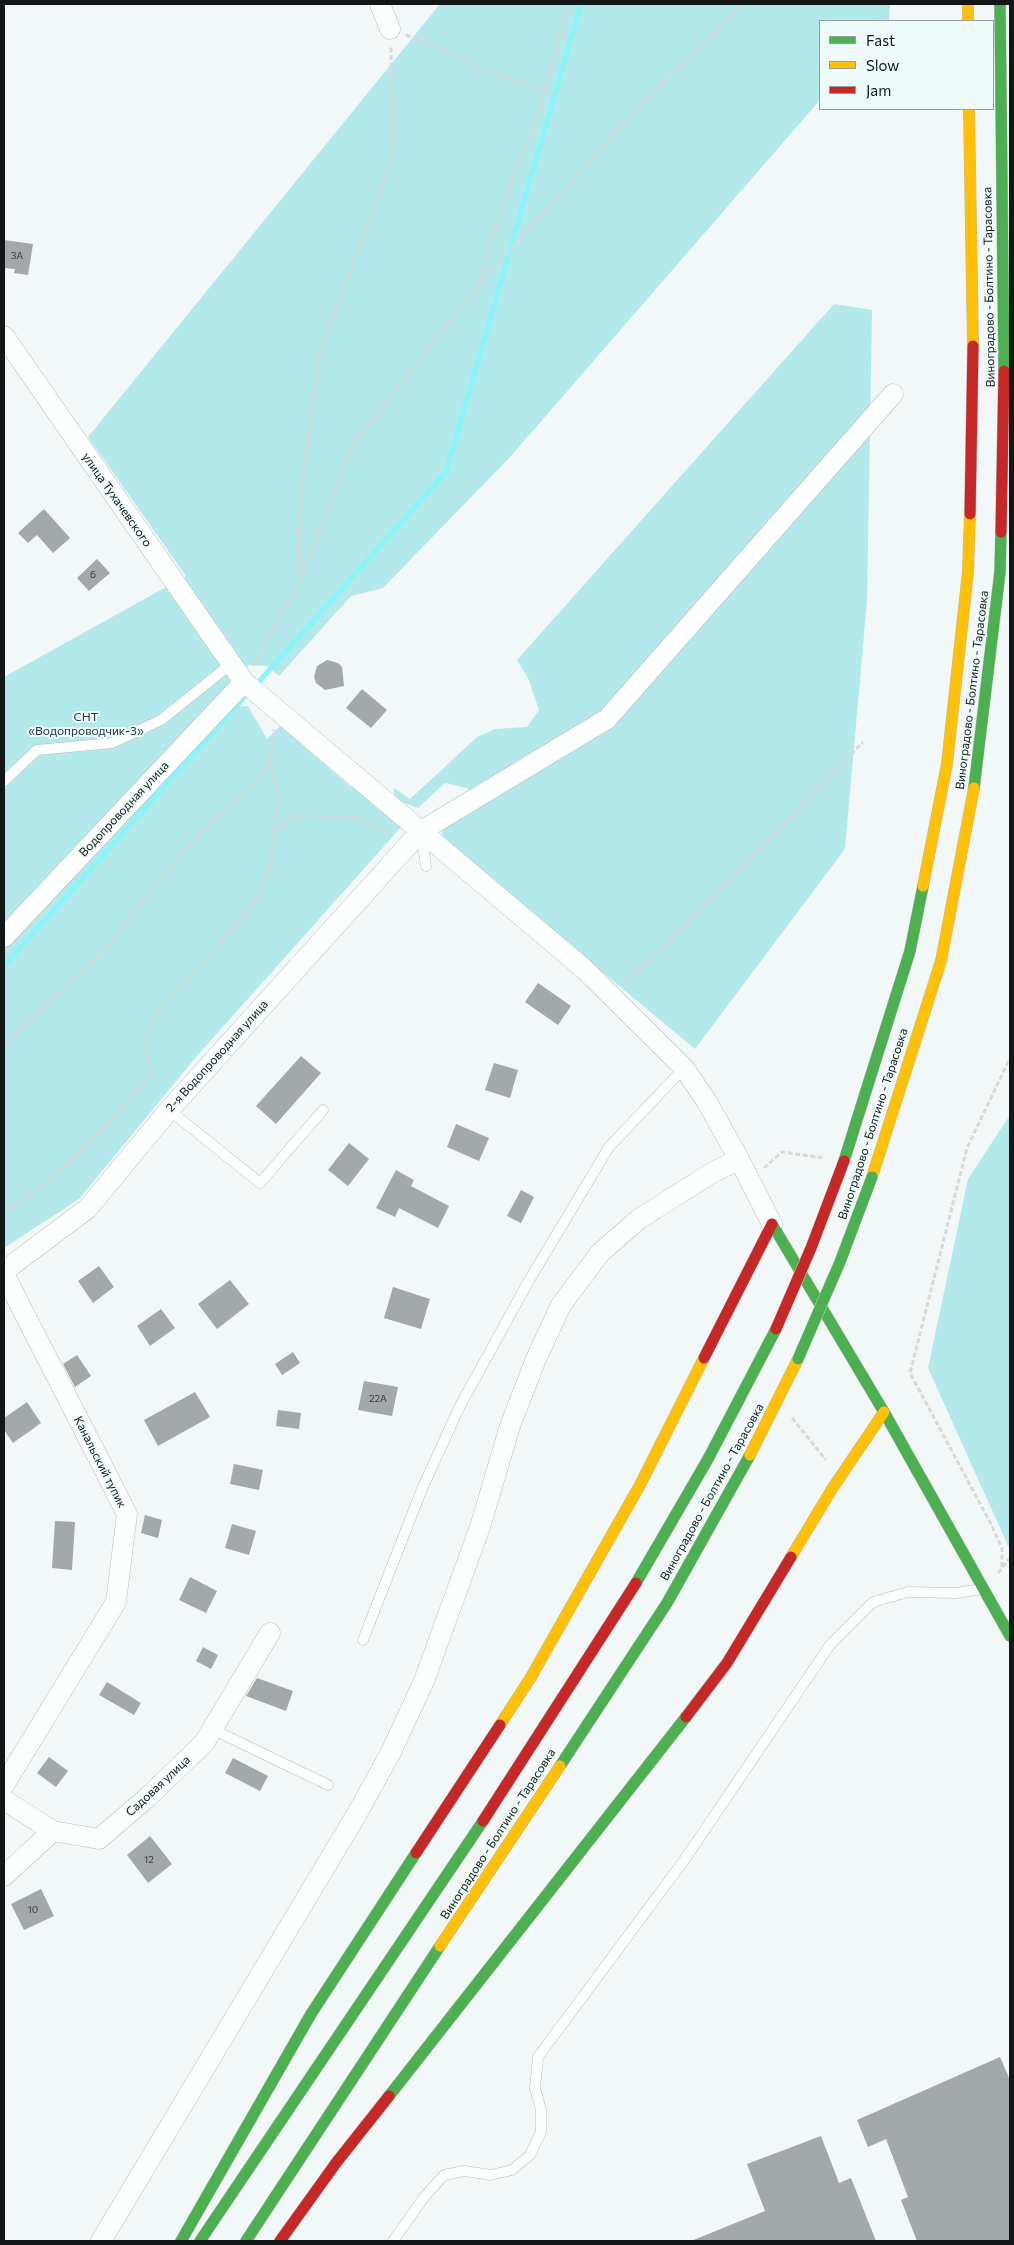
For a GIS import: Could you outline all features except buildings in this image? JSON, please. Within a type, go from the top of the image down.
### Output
[{"type":"main road","points":[[968,4],[968,20]]},
{"type":"main road","name":"Виноградово - Болтино - Тарасовка","points":[[246,2241],[667,1603],[738,1479],[798,1359],[840,1262],[872,1177],[940,961],[978,769],[1000,572],[1004,376],[1000,4]]},
{"type":"main road","name":"Виноградово - Болтино - Тарасовка","points":[[200,2241],[483,1821],[637,1582],[708,1459],[776,1329],[811,1248],[844,1162],[910,951],[948,764],[968,562],[974,384],[969,110]]},
{"type":"main road","points":[[772,1224],[884,1412],[1010,1636]]},
{"type":"main road","points":[[181,2241],[312,2014],[531,1677],[640,1485],[772,1224]]},
{"type":"main road","points":[[280,2241],[336,2163],[636,1784],[727,1663],[832,1489],[884,1412]]},
{"type":"street","points":[[380,4],[390,29]]},
{"type":"street","name":"улица Тухачевского","points":[[4,336],[244,682],[276,707],[419,833],[583,968],[684,1068],[707,1102],[772,1224]]},
{"type":"street","name":"2-я Водопроводная улица","points":[[4,1273],[87,1209],[169,1110],[419,833],[607,719],[893,394]]},
{"type":"street","name":"Водопроводная улица","points":[[4,937],[244,682]]},
{"type":"street","points":[[101,2241],[358,1812],[391,1752],[424,1681],[480,1527],[510,1426],[536,1359],[561,1305],[600,1253],[639,1220],[710,1174],[738,1159]]},
{"type":"street","name":"Канальский тупик","points":[[4,1273],[127,1514],[116,1602],[4,1785]]},
{"type":"street","name":"Садовая улица","points":[[53,1831],[99,1839],[204,1743],[270,1633]]},
{"type":"street","points":[[4,1800],[53,1831],[4,1876]]},
{"type":"lane","points":[[4,781],[37,750],[112,743],[161,720],[231,664]]},
{"type":"lane","points":[[419,833],[426,866]]},
{"type":"lane","points":[[363,1640],[422,1489],[460,1406],[527,1284],[609,1147],[684,1068]]},
{"type":"lane","points":[[169,1110],[260,1183],[323,1110]]},
{"type":"lane","points":[[393,2241],[425,2196],[444,2175],[464,2171],[491,2175],[512,2170],[530,2155],[541,2132],[541,2110],[535,2088],[538,2057],[685,1859],[830,1645],[873,1602],[908,1592],[956,1593],[983,1589]]},
{"type":"lane","points":[[212,1728],[328,1785]]},
{"type":"path","points":[[477,289],[492,236],[515,172],[534,128],[568,5],[566,4]]},
{"type":"path","points":[[244,682],[300,581],[352,446],[477,289],[524,234],[654,92],[744,4]]},
{"type":"path","points":[[300,581],[299,504],[320,352],[392,159],[390,29],[444,50],[477,68],[544,90]]},
{"type":"path","points":[[4,1212],[34,1193],[95,1138],[150,1075],[144,1040],[158,1011],[216,951],[236,923],[256,900],[272,866],[278,798],[270,760],[276,707]]},
{"type":"path","points":[[609,993],[665,946],[863,742]]},
{"type":"path","points":[[4,1045],[106,948],[163,876],[210,824],[254,784],[270,760]]},
{"type":"path","points":[[274,834],[292,816],[357,817],[379,830],[419,833]]},
{"type":"path","points":[[1002,1567],[1002,1548],[990,1522],[910,1373],[967,1148],[1010,1058]]},
{"type":"path","points":[[750,1180],[782,1152],[844,1162]]},
{"type":"path","points":[[778,1400],[827,1461]]},
{"type":"green space","name":"СНТ «Водопроводчик-3»","points":[[440,4],[890,4],[889,20],[819,20],[819,101],[511,456],[383,588],[351,596],[279,676],[267,666],[249,665],[117,811],[4,929],[4,677],[186,576],[88,437]]},
{"type":"green space","points":[[834,304],[872,310],[867,601],[845,849],[695,1049],[446,842],[440,828],[480,801],[467,788],[445,783],[418,808],[394,799],[394,788],[410,799],[477,737],[495,729],[527,727],[539,710],[529,680],[517,660]]},
{"type":"green space","points":[[248,706],[267,739],[280,726],[350,786],[372,797],[403,825],[196,1057],[79,1199],[4,1248],[4,948],[230,707]]},
{"type":"green space","points":[[1010,1115],[1010,1550],[928,1368],[968,1179]]},
{"type":"waterway","points":[[255,686],[446,472],[581,4]]},
{"type":"waterway","points":[[4,966],[249,692]]},
{"type":"traffic: fast","points":[[1000,4],[1004,371]]},
{"type":"traffic: fast","points":[[974,788],[1000,572],[1001,532]]},
{"type":"traffic: fast","points":[[844,1161],[910,951],[923,886]]},
{"type":"traffic: fast","points":[[798,1359],[840,1262],[872,1177]]},
{"type":"traffic: fast","points":[[772,1224],[884,1412],[1010,1636]]},
{"type":"traffic: fast","points":[[636,1583],[708,1459],[776,1329]]},
{"type":"traffic: fast","points":[[560,1766],[667,1603],[750,1455]]},
{"type":"traffic: fast","points":[[389,2096],[686,1717]]},
{"type":"traffic: fast","points":[[200,2241],[483,1821]]},
{"type":"traffic: fast","points":[[181,2241],[311,2014],[416,1853]]},
{"type":"traffic: fast","points":[[246,2241],[440,1946]]},
{"type":"traffic: slow","points":[[968,4],[968,20]]},
{"type":"traffic: slow","points":[[969,110],[973,346]]},
{"type":"traffic: slow","points":[[923,886],[947,764],[968,572],[970,514]]},
{"type":"traffic: slow","points":[[872,1177],[941,961],[974,788]]},
{"type":"traffic: slow","points":[[500,1725],[531,1677],[640,1485],[704,1358]]},
{"type":"traffic: slow","points":[[750,1455],[798,1359]]},
{"type":"traffic: slow","points":[[791,1557],[832,1489],[884,1412]]},
{"type":"traffic: slow","points":[[440,1946],[560,1766]]},
{"type":"traffic: jam","points":[[970,514],[973,346]]},
{"type":"traffic: jam","points":[[1001,532],[1004,371]]},
{"type":"traffic: jam","points":[[776,1329],[811,1248],[844,1161]]},
{"type":"traffic: jam","points":[[704,1358],[772,1224]]},
{"type":"traffic: jam","points":[[686,1717],[727,1663],[791,1557]]},
{"type":"traffic: jam","points":[[483,1821],[636,1583]]},
{"type":"traffic: jam","points":[[416,1853],[500,1725]]},
{"type":"traffic: jam","points":[[280,2241],[336,2163],[389,2096]]}]
